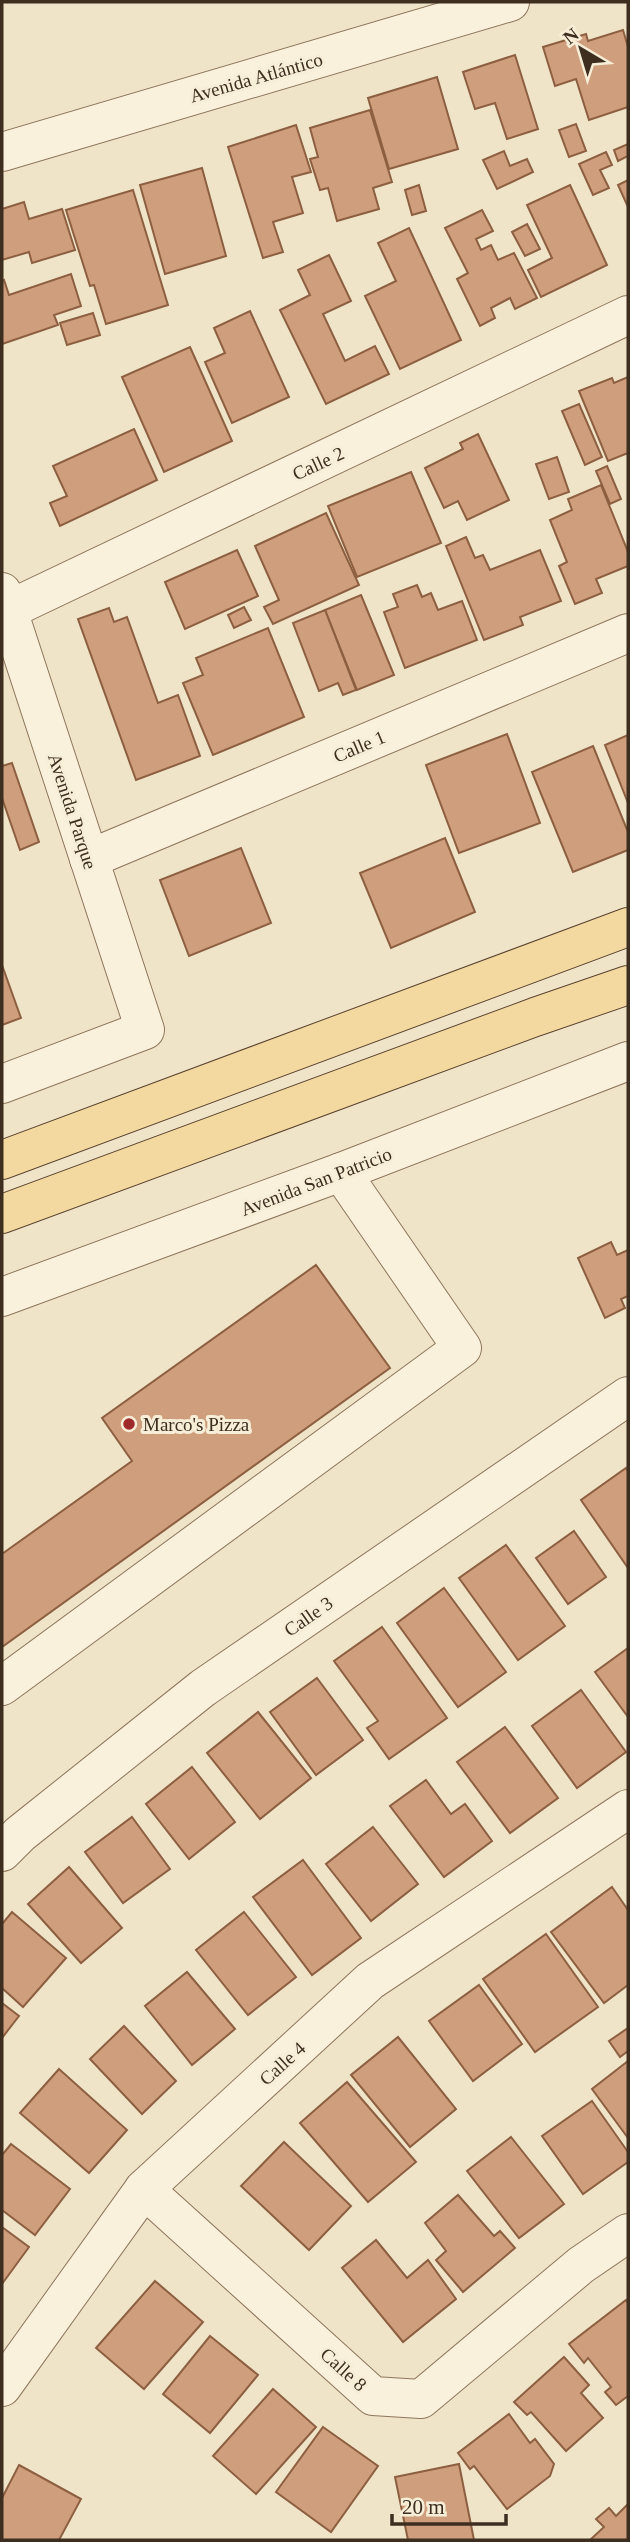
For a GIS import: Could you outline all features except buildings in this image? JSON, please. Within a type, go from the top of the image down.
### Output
[{"type":"main road","points":[[2,1160],[628,927]]},
{"type":"main road","points":[[2,1214],[522,1021],[628,985]]},
{"type":"street","name":"Avenida Atlántico","points":[[2,152],[510,2]]},
{"type":"street","name":"Calle 2","points":[[5,601],[628,315]]},
{"type":"street","name":"Avenida Parque","points":[[2,1084],[145,1030],[5,601]]},
{"type":"street","name":"Calle 1","points":[[89,859],[628,633]]},
{"type":"street","name":"Avenida San Patricio","points":[[2,1297],[341,1172],[628,1061]]},
{"type":"street","points":[[2,1686],[462,1348],[341,1172]]},
{"type":"street","name":"Calle 3","points":[[2,1852],[20,1834],[203,1688],[628,1396]]},
{"type":"street","name":"Calle 4","points":[[2,2387],[144,2189],[370,1981],[628,1809]]},
{"type":"street","name":"Calle 8","points":[[144,2189],[373,2396],[421,2399],[581,2265],[628,2233]]},
{"type":"place","name":"Marco's Pizza","points":[[129,1424]]}]
